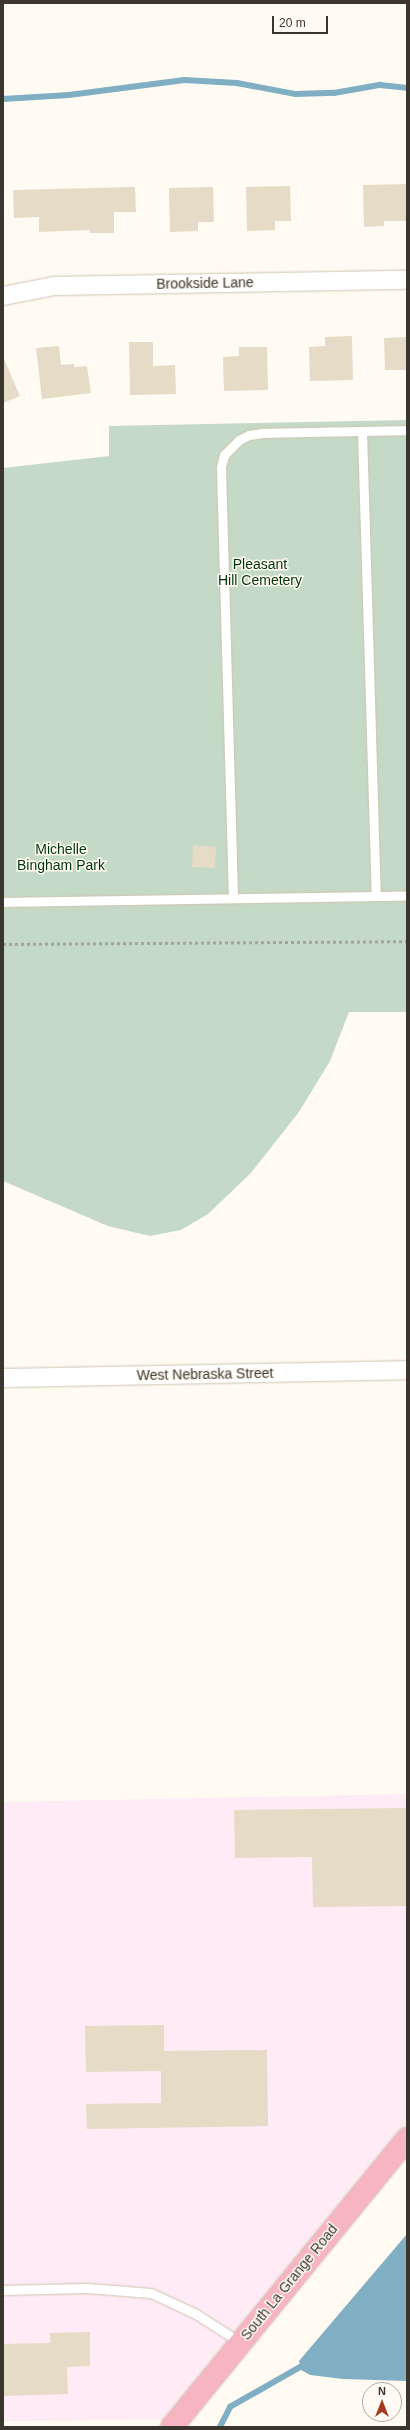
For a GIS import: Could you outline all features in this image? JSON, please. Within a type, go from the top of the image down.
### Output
[{"type":"main road","name":"South La Grange Road","points":[[176,2426],[240,2342],[407,2139]]},
{"type":"street","name":"Brookside Lane","points":[[3,296],[54,286],[407,280]]},
{"type":"street","name":"West Nebraska Street","points":[[3,1378],[407,1370]]},
{"type":"lane","points":[[233,898],[221,467],[224,455],[230,447],[249,435],[263,433],[407,430]]},
{"type":"lane","points":[[362,431],[376,896]]},
{"type":"lane","points":[[3,902],[407,896]]},
{"type":"lane","points":[[3,2290],[87,2288],[151,2293],[196,2314],[240,2342]]},
{"type":"path","points":[[3,944],[407,941]]},
{"type":"shaded area","points":[[407,1794],[407,2127],[239,2333],[162,2420],[3,2421],[3,1802]]},
{"type":"green space","points":[[407,420],[407,1012],[349,1012],[330,1061],[299,1112],[250,1174],[208,1214],[181,1230],[150,1236],[108,1226],[3,1181],[3,468],[109,456],[109,426]]},
{"type":"water","points":[[407,2234],[407,2381],[343,2379],[310,2375],[301,2370],[299,2361]]},
{"type":"building","points":[[407,184],[407,221],[384,221],[384,226],[364,227],[363,185]]},
{"type":"building","points":[[290,186],[291,221],[275,221],[275,230],[247,231],[246,187]]},
{"type":"building","points":[[135,187],[136,212],[114,212],[114,233],[90,233],[90,230],[39,232],[39,217],[14,218],[13,190]]},
{"type":"building","points":[[213,187],[214,222],[198,222],[198,231],[170,232],[169,188]]},
{"type":"building","points":[[352,336],[353,380],[310,381],[309,347],[325,346],[325,337]]},
{"type":"building","points":[[407,337],[407,370],[385,370],[384,338]]},
{"type":"building","points":[[129,342],[153,342],[153,366],[175,365],[176,394],[130,395]]},
{"type":"building","points":[[59,346],[61,365],[74,364],[74,367],[87,366],[91,393],[42,399],[36,348]]},
{"type":"building","points":[[239,347],[267,347],[268,390],[224,391],[223,357],[239,356]]},
{"type":"building","points":[[3,357],[20,396],[3,403]]},
{"type":"building","points":[[193,845],[216,847],[215,868],[192,867]]},
{"type":"building","points":[[407,1808],[407,1906],[313,1907],[312,1857],[235,1858],[234,1810]]},
{"type":"building","points":[[164,2025],[164,2051],[267,2050],[268,2126],[87,2129],[86,2104],[161,2103],[161,2071],[86,2072],[85,2026]]},
{"type":"building","points":[[90,2332],[90,2366],[67,2367],[68,2394],[3,2396],[3,2344],[50,2343],[50,2333]]},
{"type":"waterway","points":[[3,99],[69,95],[184,80],[237,83],[296,94],[334,93],[380,85],[407,88]]},
{"type":"waterway","points":[[220,2427],[230,2407],[300,2367]]},
{"type":"park label","name":"Pleasant Hill Cemetery","points":[[260,572]]},
{"type":"park label","name":"Michelle Bingham Park","points":[[61,858]]}]
